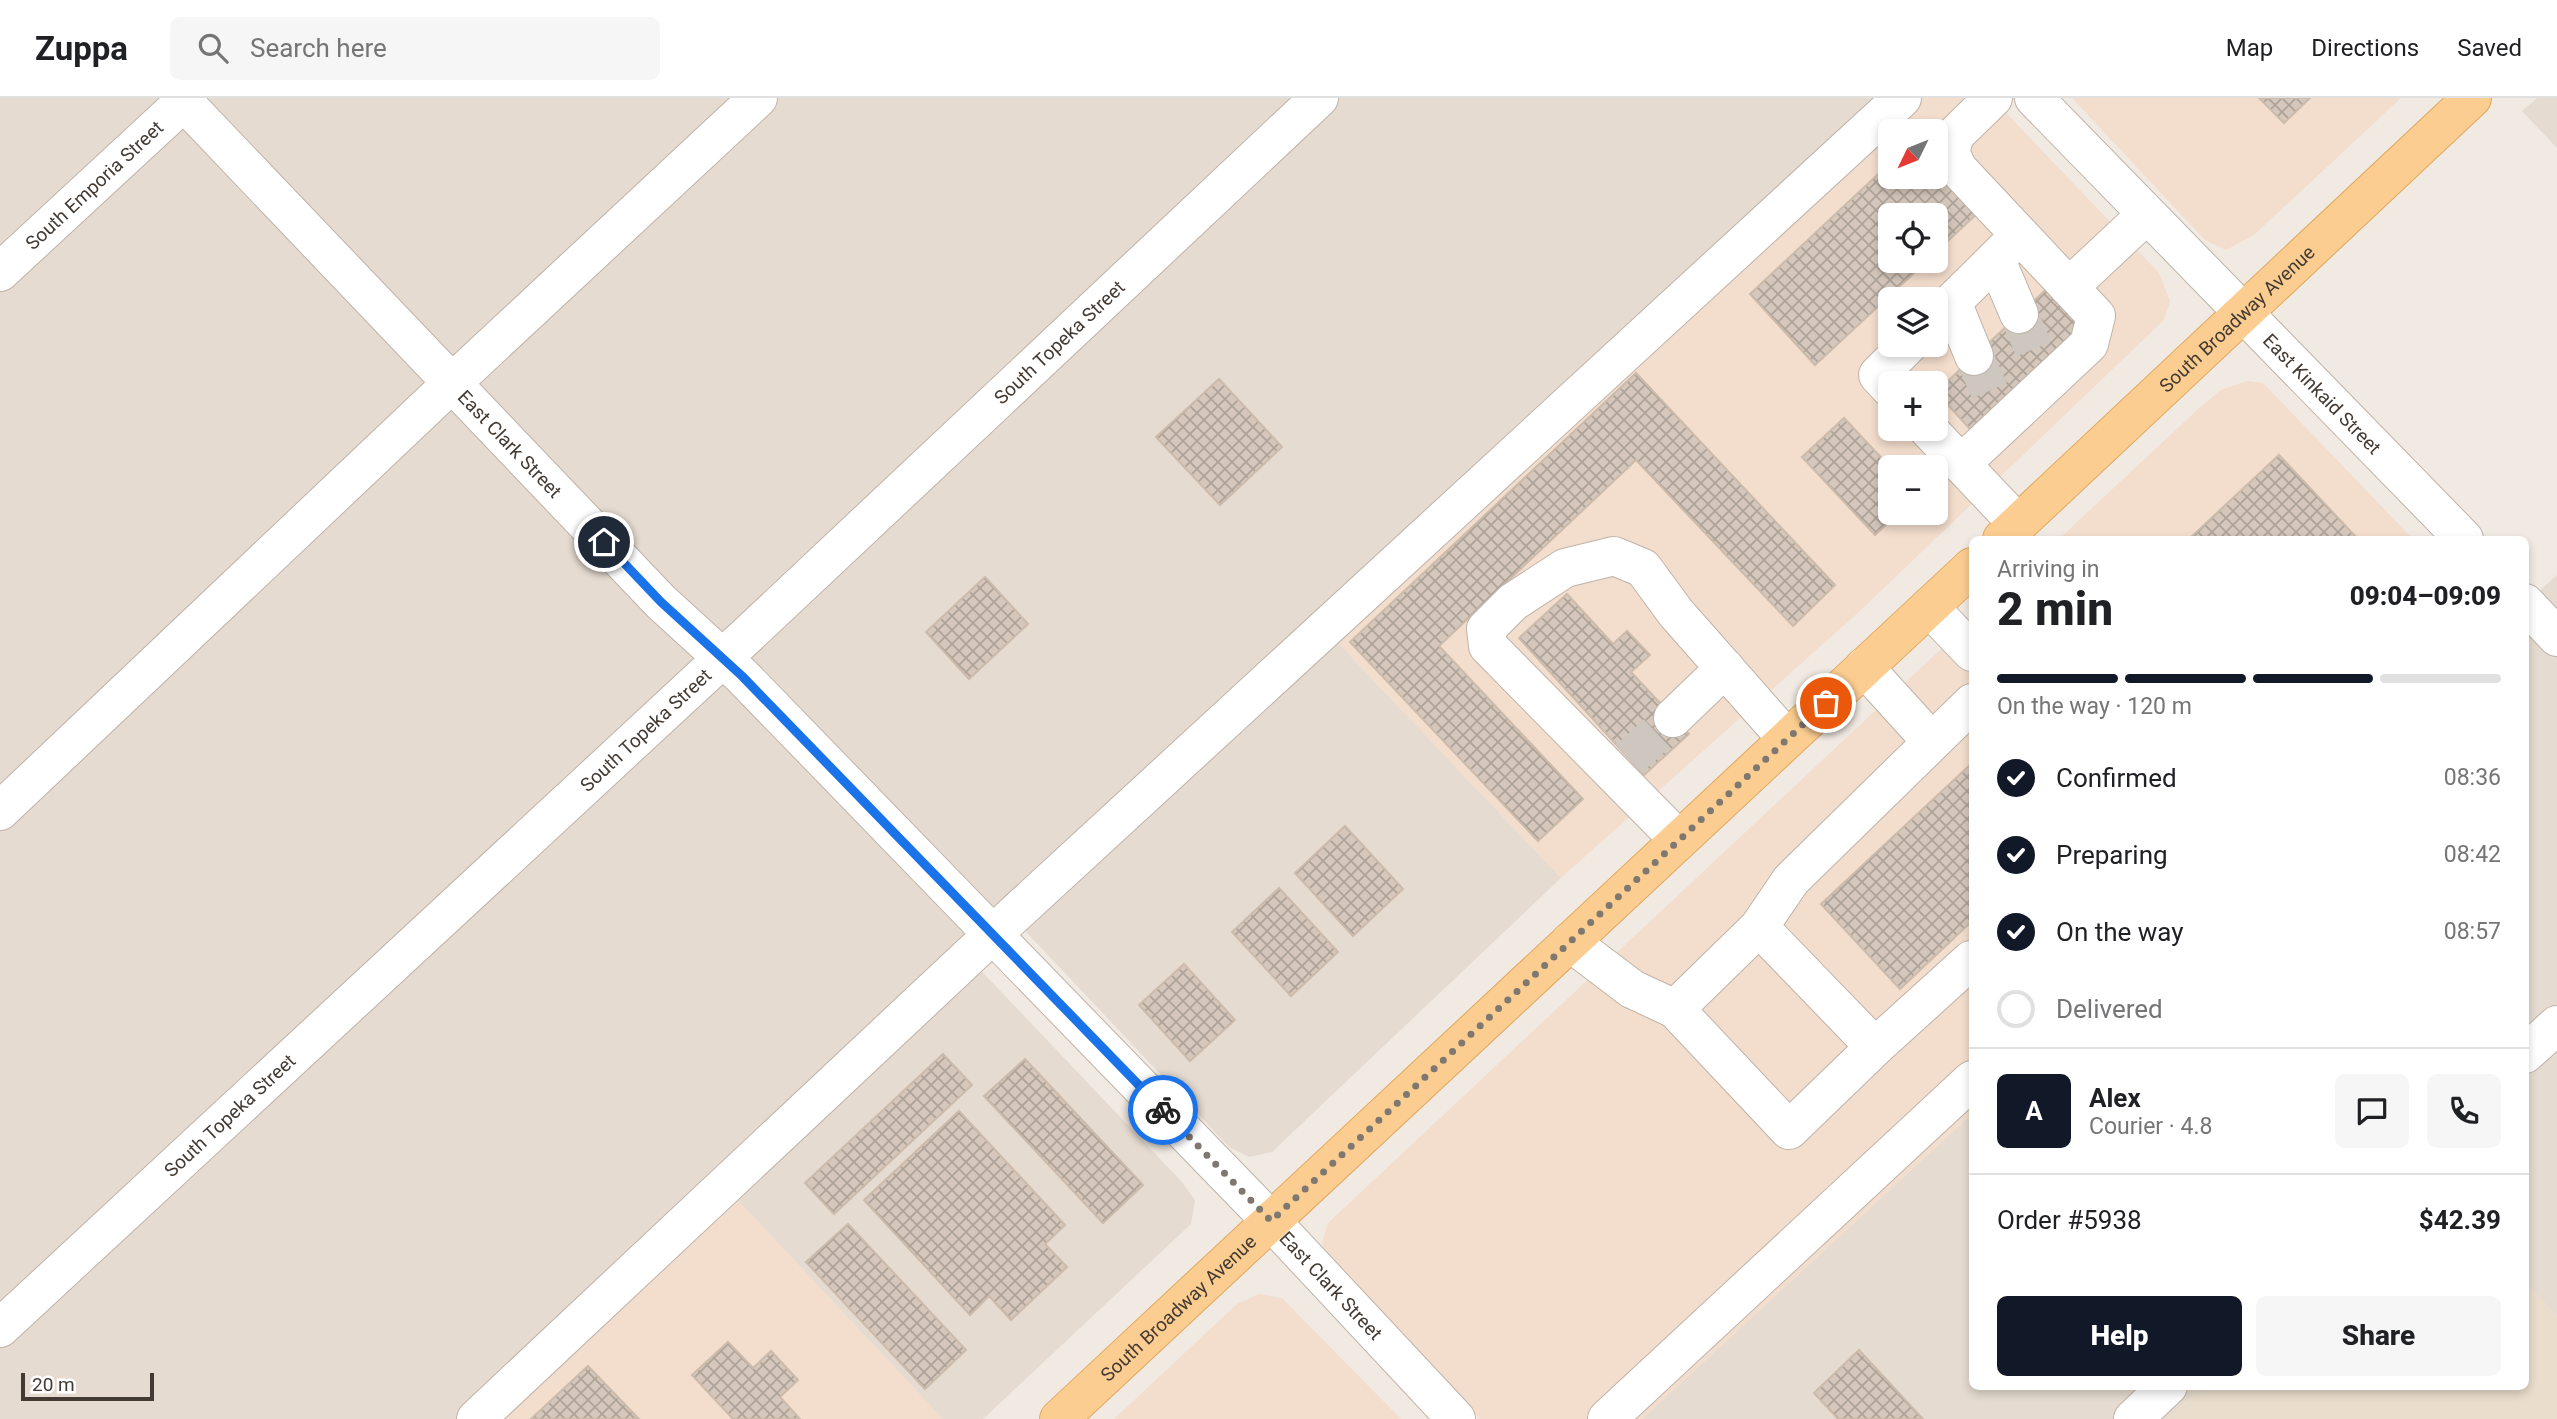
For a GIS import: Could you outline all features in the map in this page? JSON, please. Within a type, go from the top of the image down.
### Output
[{"type":"main road","name":"South Broadway Avenue","points":[[2010,532],[2241,312],[2472,98]]},
{"type":"main road","name":"South Broadway Avenue","points":[[1059,1419],[1969,569]]},
{"type":"street","points":[[0,811],[758,98]]},
{"type":"street","name":"South Topeka Street","points":[[0,1328],[723,658],[1318,98]]},
{"type":"street","points":[[476,1419],[993,934],[1902,98]]},
{"type":"street","points":[[1993,98],[1955,135],[1950,152],[2008,248],[2019,314]]},
{"type":"street","name":"East Kinkaid Street","points":[[2034,98],[2461,536]]},
{"type":"street","name":"East Clark Street","points":[[184,99],[661,602],[723,658],[993,934],[1271,1221],[1456,1419]]},
{"type":"street","name":"South Emporia Street","points":[[0,272],[184,99]]},
{"type":"street","points":[[2069,287],[2146,215]]},
{"type":"street","points":[[1961,464],[2000,415],[2044,373],[2089,344],[2096,316],[2069,287],[2008,248]]},
{"type":"street","points":[[1948,306],[2008,248]]},
{"type":"street","points":[[1948,316],[1975,356]]},
{"type":"street","points":[[1882,371],[1896,357]]},
{"type":"street","points":[[1939,441],[1961,464],[2010,532]]},
{"type":"street","points":[[1679,840],[1622,766],[1488,646],[1486,629],[1513,602],[1565,568],[1614,556],[1643,568],[1676,612],[1787,739]]},
{"type":"street","points":[[1929,607],[1969,649]]},
{"type":"street","points":[[2529,607],[2557,637]]},
{"type":"street","points":[[1864,667],[1932,743]]},
{"type":"street","points":[[1673,718],[1725,668]]},
{"type":"street","points":[[1675,1009],[1759,927],[1791,880],[1969,706]]},
{"type":"street","points":[[1759,927],[1875,1047]]},
{"type":"street","points":[[1570,942],[1632,989],[1675,1009],[1789,1130],[1969,962]]},
{"type":"street","points":[[2529,1050],[2557,1025]]},
{"type":"street","points":[[1607,1419],[1969,1083]]},
{"type":"street","points":[[2133,1419],[2164,1390]]},
{"type":"shaded area","points":[[0,98],[1878,98],[1323,627],[1561,878],[1272,1152],[1249,1157],[1229,1147],[1013,918],[970,959],[1181,1181],[1195,1200],[1191,1224],[983,1419],[943,1419],[726,1188],[478,1419],[0,1419]]},
{"type":"shaded area","points":[[1878,98],[1992,98],[2159,273],[2170,301],[2164,320],[1861,610],[1561,878],[1323,627]]},
{"type":"shaded area","points":[[2072,98],[2401,98],[2254,235],[2226,250],[2205,240]]},
{"type":"shaded area","points":[[2537,98],[2557,98],[2557,148],[2522,111]]},
{"type":"shaded area","points":[[2247,381],[2263,383],[2410,536],[2062,536],[2221,390]]},
{"type":"shaded area","points":[[2557,575],[2557,1316],[2529,1286],[2529,600]]},
{"type":"shaded area","points":[[1969,623],[1969,1117],[1642,1419],[1480,1419],[1329,1260],[1322,1243],[1328,1223]]},
{"type":"shaded area","points":[[1969,1117],[1969,1390],[2199,1390],[2168,1419],[1642,1419]]},
{"type":"shaded area","points":[[726,1187],[943,1419],[478,1419]]},
{"type":"shaded area","points":[[2529,1286],[2557,1316],[2557,1419],[2168,1419],[2199,1390],[2529,1390]]},
{"type":"shaded area","points":[[1259,1294],[1282,1298],[1401,1419],[1114,1419],[1237,1304]]},
{"type":"building","points":[[2259,98],[2310,98],[2284,123]]},
{"type":"building","points":[[1878,174],[1878,189],[1948,189],[1948,174],[1981,210],[1948,241],[1948,203],[1878,203],[1878,273],[1914,273],[1899,287],[1878,287],[1878,306],[1815,365],[1750,294]]},
{"type":"building","points":[[2053,283],[2087,320],[1970,429],[1948,405],[1948,381]]},
{"type":"building","points":[[1636,373],[1835,585],[1793,626],[1636,460],[1439,646],[1583,799],[1538,841],[1350,642]]},
{"type":"building","points":[[1219,379],[1282,447],[1220,505],[1156,437]]},
{"type":"building","points":[[1844,418],[1879,455],[1878,525],[1886,525],[1875,535],[1802,457]]},
{"type":"building","points":[[2279,455],[2355,536],[2192,536]]},
{"type":"building","points":[[985,577],[1028,624],[969,679],[926,632]]},
{"type":"building","points":[[1567,594],[1613,644],[1627,631],[1650,655],[1631,672],[1689,734],[1644,775],[1519,638]]},
{"type":"building","points":[[1969,766],[1969,924],[1900,989],[1821,904]]},
{"type":"building","points":[[1345,826],[1403,889],[1353,936],[1295,873]]},
{"type":"building","points":[[1279,888],[1338,952],[1291,996],[1232,932]]},
{"type":"building","points":[[1184,964],[1235,1020],[1190,1061],[1139,1005]]},
{"type":"building","points":[[943,1054],[972,1085],[834,1214],[805,1183]]},
{"type":"building","points":[[1025,1059],[1143,1185],[1103,1223],[984,1096]]},
{"type":"building","points":[[959,1111],[1065,1225],[1045,1244],[1067,1267],[1011,1320],[989,1296],[970,1315],[864,1200]]},
{"type":"building","points":[[848,1224],[966,1350],[925,1389],[806,1262]]},
{"type":"building","points":[[728,1342],[753,1368],[771,1351],[798,1380],[780,1397],[800,1419],[733,1419],[692,1375]]},
{"type":"building","points":[[1859,1350],[1923,1419],[1838,1419],[1814,1393]]},
{"type":"building","points":[[588,1366],[639,1419],[531,1419]]},
{"type":"tunnel","points":[[2019,314],[2040,364]]},
{"type":"tunnel","points":[[1974,356],[1996,405]]},
{"type":"tunnel","points":[[1629,759],[1673,718]]},
{"type":"way so far","points":[[1163,1110],[1271,1221],[1826,703]]},
{"type":"route","points":[[604,542],[661,602],[742,676],[1163,1110]]}]
